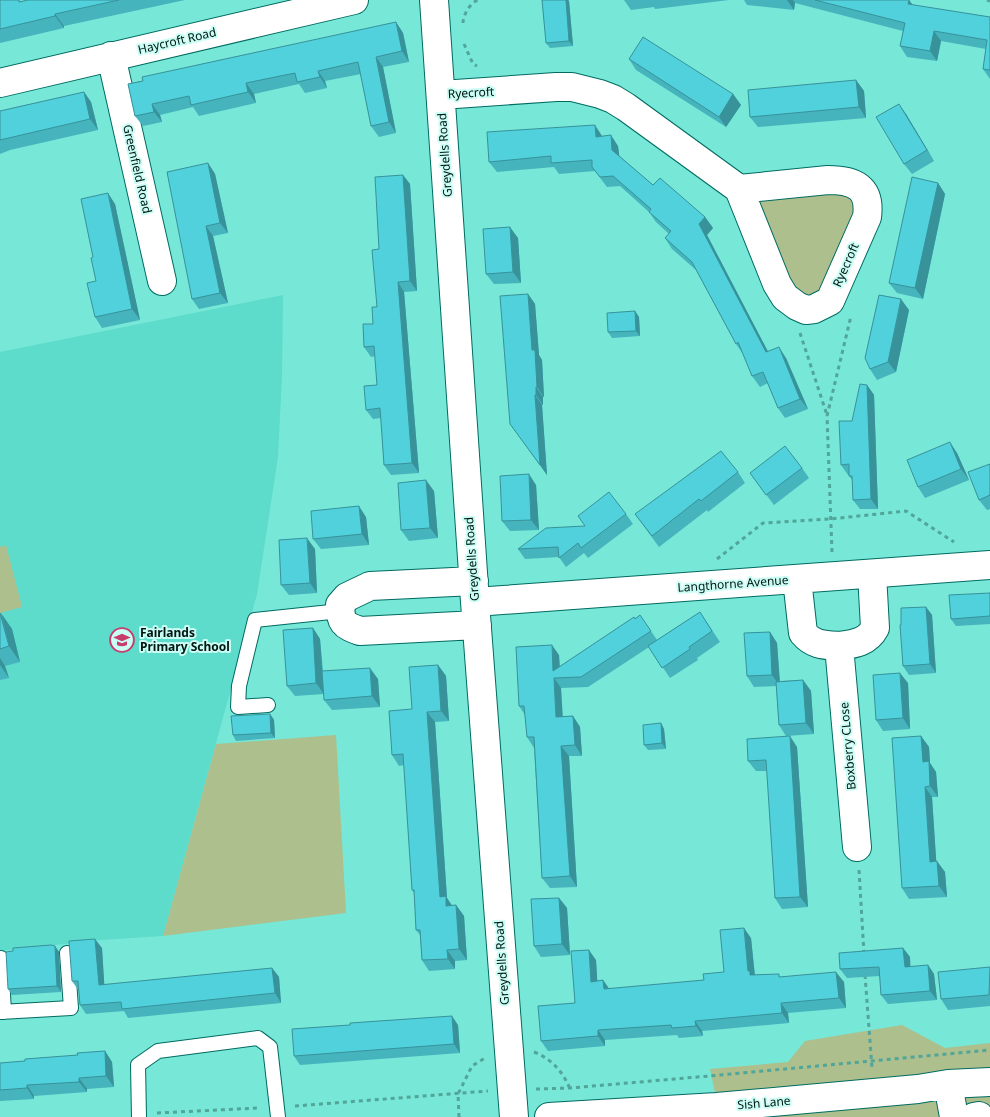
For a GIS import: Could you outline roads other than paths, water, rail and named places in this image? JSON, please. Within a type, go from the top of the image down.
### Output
[{"type":"street","name":"Haycroft Road","points":[[0,83],[301,6],[354,0]]},
{"type":"street","name":"Greydells Road","points":[[434,0],[475,602],[514,1117]]},
{"type":"street","name":"Greenfield Road","points":[[111,56],[162,281]]},
{"type":"street","name":"Ryecroft","points":[[441,95],[572,87],[613,99],[739,189],[777,284],[785,298],[806,310],[814,309],[830,301],[867,217],[867,198],[861,189],[854,183],[842,180],[739,189]]},
{"type":"street","name":"Langthorne Avenue","points":[[475,602],[990,565]]},
{"type":"street","points":[[797,580],[803,633],[813,642],[838,646],[866,640],[875,628],[872,574]]},
{"type":"street","points":[[370,586],[475,602],[360,631],[347,626],[341,620],[340,611],[340,605],[347,597],[370,586]]},
{"type":"street","name":"Boxberry CLose","points":[[838,646],[857,847]]},
{"type":"street","name":"Sish Lane","points":[[550,1117],[718,1112],[948,1084],[990,1082]]},
{"type":"street","points":[[948,1084],[969,1117]]},
{"type":"lane","points":[[268,705],[238,707],[239,686],[255,620],[340,611]]},
{"type":"lane","points":[[1,958],[2,1012],[71,1008],[67,954]]},
{"type":"lane","points":[[139,1115],[138,1065],[158,1051],[258,1038],[270,1047],[277,1112]]},
{"type":"place","name":"Fairlands Primary School","points":[[122,640]]}]
